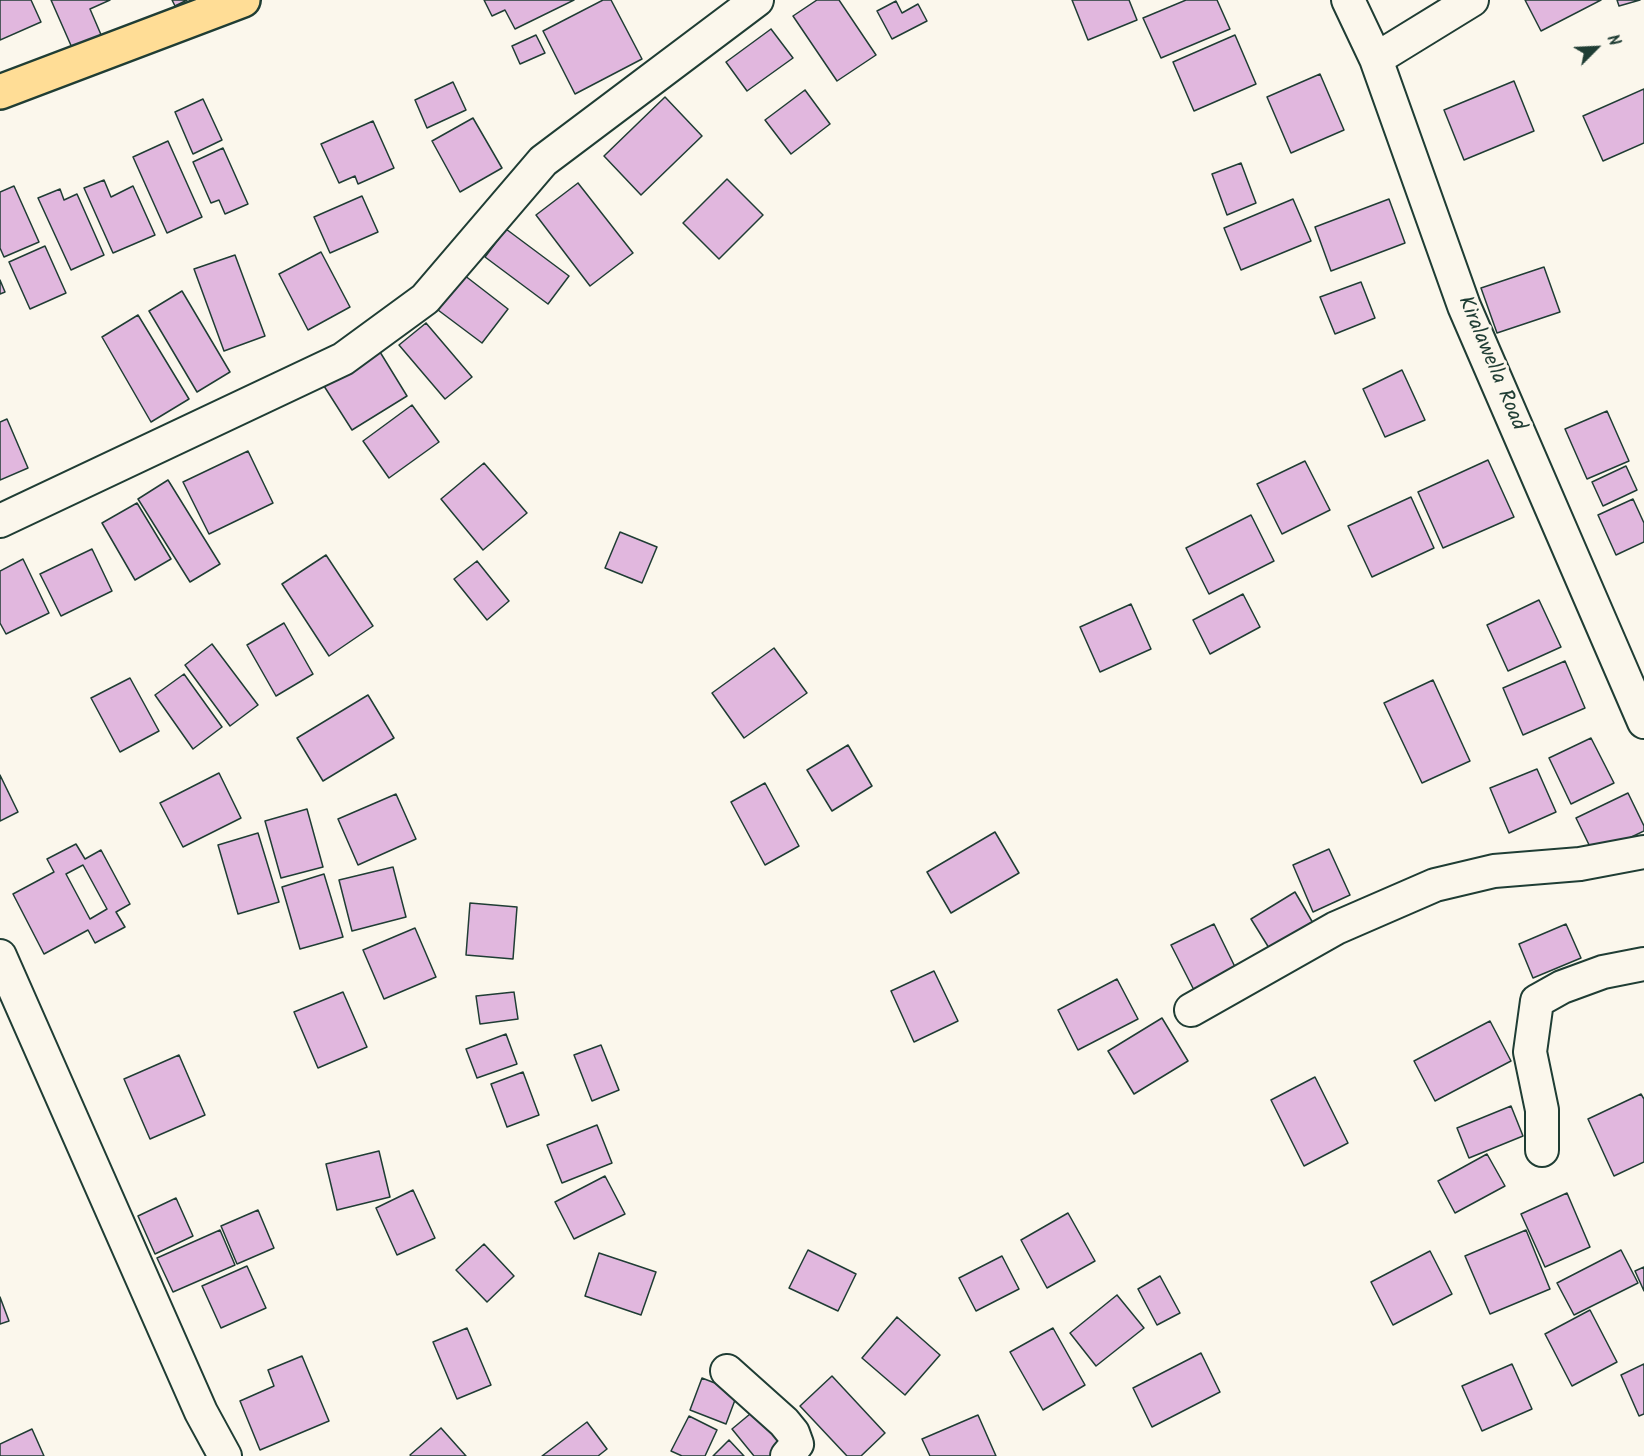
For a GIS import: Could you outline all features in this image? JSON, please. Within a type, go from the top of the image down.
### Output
[{"type":"main road","points":[[0,92],[243,0]]},
{"type":"street","points":[[0,521],[343,359],[424,299],[543,161],[757,0]]},
{"type":"street","name":"Kiralawella Road","points":[[1348,0],[1376,59],[1464,306],[1644,722]]},
{"type":"street","points":[[1376,59],[1472,0]]},
{"type":"street","points":[[1191,1010],[1336,928],[1435,885],[1494,872],[1580,864],[1644,852]]},
{"type":"street","points":[[0,956],[201,1412],[225,1456]]},
{"type":"street","points":[[1542,1150],[1542,1110],[1530,1052],[1537,1001],[1562,987],[1603,972],[1644,964]]},
{"type":"street","points":[[727,1371],[784,1422],[793,1433],[797,1444],[786,1456]]},
{"type":"building","points":[[0,0],[31,0],[41,22],[0,40]]},
{"type":"building","points":[[51,0],[110,0],[90,9],[102,37],[73,50]]},
{"type":"building","points":[[172,0],[187,0],[175,6]]},
{"type":"building","points":[[484,0],[574,0],[515,29],[505,10],[492,16]]},
{"type":"building","points":[[603,0],[611,0],[642,59],[575,94],[543,31]]},
{"type":"building","points":[[817,0],[839,0],[876,55],[837,81],[793,16]]},
{"type":"building","points":[[1072,0],[1129,0],[1137,20],[1088,40]]},
{"type":"building","points":[[1186,0],[1217,0],[1230,29],[1161,58],[1143,18]]},
{"type":"building","points":[[1525,0],[1601,0],[1541,31]]},
{"type":"building","points":[[1617,0],[1640,0],[1619,6]]},
{"type":"building","points":[[896,1],[902,13],[918,4],[927,21],[892,39],[877,11]]},
{"type":"building","points":[[771,29],[793,58],[747,91],[726,62]]},
{"type":"building","points":[[536,35],[545,53],[520,64],[512,46]]},
{"type":"building","points":[[1235,35],[1256,84],[1194,111],[1173,62]]},
{"type":"building","points":[[1320,74],[1344,130],[1291,153],[1267,97]]},
{"type":"building","points":[[1514,81],[1534,131],[1464,160],[1444,110]]},
{"type":"building","points":[[453,82],[466,110],[427,128],[415,100]]},
{"type":"building","points":[[1644,89],[1644,143],[1603,161],[1583,116]]},
{"type":"building","points":[[805,90],[830,124],[791,154],[765,120]]},
{"type":"building","points":[[665,97],[702,136],[641,195],[604,156]]},
{"type":"building","points":[[203,99],[222,140],[193,154],[175,112]]},
{"type":"building","points":[[473,118],[502,168],[460,192],[432,141]]},
{"type":"building","points":[[373,121],[394,168],[358,184],[355,176],[339,183],[321,144]]},
{"type":"building","points":[[168,141],[202,217],[167,233],[133,157]]},
{"type":"building","points":[[223,148],[248,204],[225,214],[219,200],[211,203],[193,162]]},
{"type":"building","points":[[1241,163],[1256,203],[1227,215],[1212,174]]},
{"type":"building","points":[[727,179],[763,215],[719,259],[683,223]]},
{"type":"building","points":[[104,180],[111,197],[133,186],[155,235],[113,253],[84,188]]},
{"type":"building","points":[[578,183],[633,253],[590,286],[536,215]]},
{"type":"building","points":[[14,186],[39,242],[4,257],[0,248],[0,192]]},
{"type":"building","points":[[60,189],[64,200],[77,194],[104,255],[71,270],[38,198]]},
{"type":"building","points":[[362,196],[378,232],[330,253],[314,217]]},
{"type":"building","points":[[1293,199],[1311,241],[1241,270],[1224,228]]},
{"type":"building","points":[[1389,199],[1405,243],[1331,271],[1315,227]]},
{"type":"building","points":[[506,229],[569,276],[548,304],[485,257]]},
{"type":"building","points":[[45,246],[66,293],[30,309],[9,262]]},
{"type":"building","points":[[321,252],[350,307],[308,330],[279,274]]},
{"type":"building","points":[[235,255],[265,336],[224,351],[194,269]]},
{"type":"building","points":[[1544,267],[1560,312],[1497,333],[1481,288]]},
{"type":"building","points":[[464,275],[508,309],[482,343],[438,310]]},
{"type":"building","points":[[0,280],[5,292],[0,294]]},
{"type":"building","points":[[1361,282],[1375,318],[1335,334],[1320,297]]},
{"type":"building","points":[[182,291],[230,372],[197,392],[149,311]]},
{"type":"building","points":[[138,315],[189,399],[151,422],[102,337]]},
{"type":"building","points":[[426,323],[472,377],[445,399],[399,345]]},
{"type":"building","points":[[380,352],[407,396],[352,430],[324,386]]},
{"type":"building","points":[[1402,370],[1425,420],[1385,437],[1363,389]]},
{"type":"building","points":[[412,405],[439,442],[389,478],[363,441]]},
{"type":"building","points":[[1607,411],[1629,461],[1587,479],[1565,429]]},
{"type":"building","points":[[7,419],[28,468],[0,480],[0,422]]},
{"type":"building","points":[[248,451],[273,503],[209,534],[183,482]]},
{"type":"building","points":[[1488,460],[1514,517],[1443,548],[1418,492]]},
{"type":"building","points":[[1305,461],[1330,510],[1282,534],[1257,484]]},
{"type":"building","points":[[484,463],[527,513],[483,550],[441,499]]},
{"type":"building","points":[[1626,466],[1637,490],[1603,506],[1592,482]]},
{"type":"building","points":[[168,480],[220,564],[190,582],[138,499]]},
{"type":"building","points":[[1411,497],[1434,548],[1372,577],[1348,526]]},
{"type":"building","points":[[1633,499],[1644,523],[1644,542],[1616,555],[1598,515]]},
{"type":"building","points":[[137,503],[171,559],[135,580],[102,523]]},
{"type":"building","points":[[1251,515],[1274,561],[1209,594],[1186,548]]},
{"type":"building","points":[[620,532],[657,547],[642,583],[605,568]]},
{"type":"building","points":[[92,549],[112,591],[61,616],[40,574]]},
{"type":"building","points":[[326,555],[373,626],[329,656],[282,584]]},
{"type":"building","points":[[23,559],[49,613],[6,634],[0,623],[0,571]]},
{"type":"building","points":[[477,561],[509,601],[487,620],[454,579]]},
{"type":"building","points":[[1243,594],[1260,627],[1210,654],[1193,620]]},
{"type":"building","points":[[1539,600],[1561,647],[1508,671],[1487,625]]},
{"type":"building","points":[[1131,604],[1151,649],[1100,672],[1080,627]]},
{"type":"building","points":[[284,623],[313,674],[276,696],[247,645]]},
{"type":"building","points":[[212,644],[258,705],[230,726],[185,665]]},
{"type":"building","points":[[774,648],[807,693],[744,738],[712,693]]},
{"type":"building","points":[[1565,661],[1585,708],[1523,735],[1503,688]]},
{"type":"building","points":[[184,674],[222,727],[193,749],[155,695]]},
{"type":"building","points":[[130,678],[159,731],[120,752],[91,698]]},
{"type":"building","points":[[1433,680],[1470,761],[1422,783],[1384,703]]},
{"type":"building","points":[[368,695],[394,738],[323,781],[297,738]]},
{"type":"building","points":[[1591,738],[1614,783],[1571,804],[1549,758]]},
{"type":"building","points":[[848,745],[872,786],[832,811],[807,770]]},
{"type":"building","points":[[1537,769],[1556,812],[1509,833],[1490,788]]},
{"type":"building","points":[[219,773],[241,818],[183,847],[160,803]]},
{"type":"building","points":[[0,775],[18,812],[0,821]]},
{"type":"building","points":[[765,783],[799,846],[765,865],[731,802]]},
{"type":"building","points":[[1628,793],[1644,826],[1644,831],[1594,855],[1576,818]]},
{"type":"building","points":[[396,794],[416,839],[358,865],[338,819]]},
{"type":"building","points":[[307,809],[323,867],[281,878],[265,821]]},
{"type":"building","points":[[995,832],[1019,873],[951,913],[927,872]]},
{"type":"building","points":[[258,833],[279,902],[238,914],[218,845]]},
{"type":"building","points":[[76,844],[85,859],[101,850],[130,904],[116,912],[125,927],[95,943],[88,930],[44,954],[13,894],[54,872],[47,859]],"holes":[[[83,865],[107,909],[90,919],[66,874]]]},
{"type":"building","points":[[1329,849],[1350,895],[1313,912],[1293,865]]},
{"type":"building","points":[[393,867],[406,917],[352,931],[339,880]]},
{"type":"building","points":[[324,874],[343,937],[300,949],[282,887]]},
{"type":"building","points":[[1295,892],[1317,930],[1274,956],[1251,919]]},
{"type":"building","points":[[470,903],[517,907],[513,959],[466,955]]},
{"type":"building","points":[[1214,924],[1238,973],[1196,994],[1171,945]]},
{"type":"building","points":[[1566,924],[1581,958],[1533,978],[1519,944]]},
{"type":"building","points":[[415,928],[436,977],[384,999],[363,950]]},
{"type":"building","points":[[934,971],[958,1021],[914,1042],[891,991]]},
{"type":"building","points":[[1117,979],[1138,1019],[1078,1050],[1058,1010]]},
{"type":"building","points":[[343,992],[367,1047],[318,1068],[294,1012]]},
{"type":"building","points":[[514,992],[518,1019],[480,1024],[476,996]]},
{"type":"building","points":[[1162,1018],[1188,1061],[1134,1094],[1108,1051]]},
{"type":"building","points":[[1490,1021],[1511,1061],[1435,1101],[1414,1061]]},
{"type":"building","points":[[506,1034],[517,1064],[477,1078],[466,1049]]},
{"type":"building","points":[[601,1045],[619,1090],[592,1101],[574,1055]]},
{"type":"building","points":[[179,1055],[205,1115],[150,1139],[124,1079]]},
{"type":"building","points":[[523,1072],[539,1115],[507,1127],[491,1084]]},
{"type":"building","points":[[1315,1077],[1348,1143],[1304,1166],[1271,1100]]},
{"type":"building","points":[[1641,1094],[1644,1099],[1644,1162],[1614,1176],[1588,1119]]},
{"type":"building","points":[[1511,1106],[1523,1136],[1469,1158],[1457,1128]]},
{"type":"building","points":[[597,1125],[612,1163],[562,1183],[547,1145]]},
{"type":"building","points":[[379,1151],[390,1197],[337,1210],[326,1164]]},
{"type":"building","points":[[1487,1154],[1505,1186],[1455,1213],[1438,1181]]},
{"type":"building","points":[[605,1176],[625,1214],[574,1239],[555,1202]]},
{"type":"building","points":[[413,1190],[435,1238],[397,1255],[376,1208]]},
{"type":"building","points":[[1567,1193],[1590,1247],[1545,1267],[1521,1214]]},
{"type":"building","points":[[176,1198],[193,1236],[155,1254],[138,1216]]},
{"type":"building","points":[[258,1210],[274,1248],[237,1264],[221,1226]]},
{"type":"building","points":[[1068,1213],[1095,1261],[1047,1288],[1021,1240]]},
{"type":"building","points":[[220,1230],[235,1265],[173,1292],[157,1258]]},
{"type":"building","points":[[1526,1230],[1550,1289],[1490,1314],[1465,1256]]},
{"type":"building","points":[[484,1244],[514,1276],[487,1302],[456,1270]]},
{"type":"building","points":[[808,1250],[856,1274],[838,1311],[789,1288]]},
{"type":"building","points":[[1621,1250],[1638,1283],[1574,1315],[1557,1283]]},
{"type":"building","points":[[1430,1251],[1452,1294],[1393,1325],[1371,1282]]},
{"type":"building","points":[[599,1253],[656,1272],[641,1315],[585,1296]]},
{"type":"building","points":[[1002,1256],[1019,1289],[976,1311],[959,1278]]},
{"type":"building","points":[[247,1266],[266,1308],[221,1328],[202,1286]]},
{"type":"building","points":[[1644,1267],[1644,1291],[1635,1271]]},
{"type":"building","points":[[1160,1276],[1180,1313],[1157,1325],[1138,1289]]},
{"type":"building","points":[[1117,1295],[1144,1328],[1096,1366],[1070,1333]]},
{"type":"building","points":[[0,1297],[9,1321],[0,1324]]},
{"type":"building","points":[[1590,1310],[1617,1362],[1572,1386],[1545,1334]]},
{"type":"building","points":[[897,1317],[940,1355],[905,1395],[862,1358]]},
{"type":"building","points":[[467,1328],[491,1385],[457,1399],[433,1342]]},
{"type":"building","points":[[1053,1328],[1085,1385],[1043,1410],[1010,1352]]},
{"type":"building","points":[[1201,1353],[1220,1392],[1152,1427],[1133,1388]]},
{"type":"building","points":[[302,1356],[329,1421],[260,1450],[240,1401],[274,1386],[268,1370]]},
{"type":"building","points":[[1512,1364],[1532,1409],[1482,1431],[1462,1386]]},
{"type":"building","points":[[1644,1364],[1644,1414],[1639,1416],[1621,1375]]},
{"type":"building","points":[[832,1376],[885,1433],[861,1456],[847,1456],[800,1406]]},
{"type":"building","points":[[702,1378],[738,1392],[726,1424],[690,1410]]},
{"type":"building","points":[[756,1409],[786,1445],[773,1456],[754,1456],[732,1429]]},
{"type":"building","points":[[978,1415],[996,1456],[930,1456],[922,1439]]},
{"type":"building","points":[[689,1416],[717,1430],[705,1456],[682,1456],[671,1451]]},
{"type":"building","points":[[587,1422],[607,1449],[598,1456],[542,1456]]},
{"type":"building","points":[[441,1428],[466,1456],[410,1455]]},
{"type":"building","points":[[32,1429],[44,1456],[0,1456],[0,1444]]},
{"type":"building","points":[[729,1440],[744,1456],[713,1456]]}]
